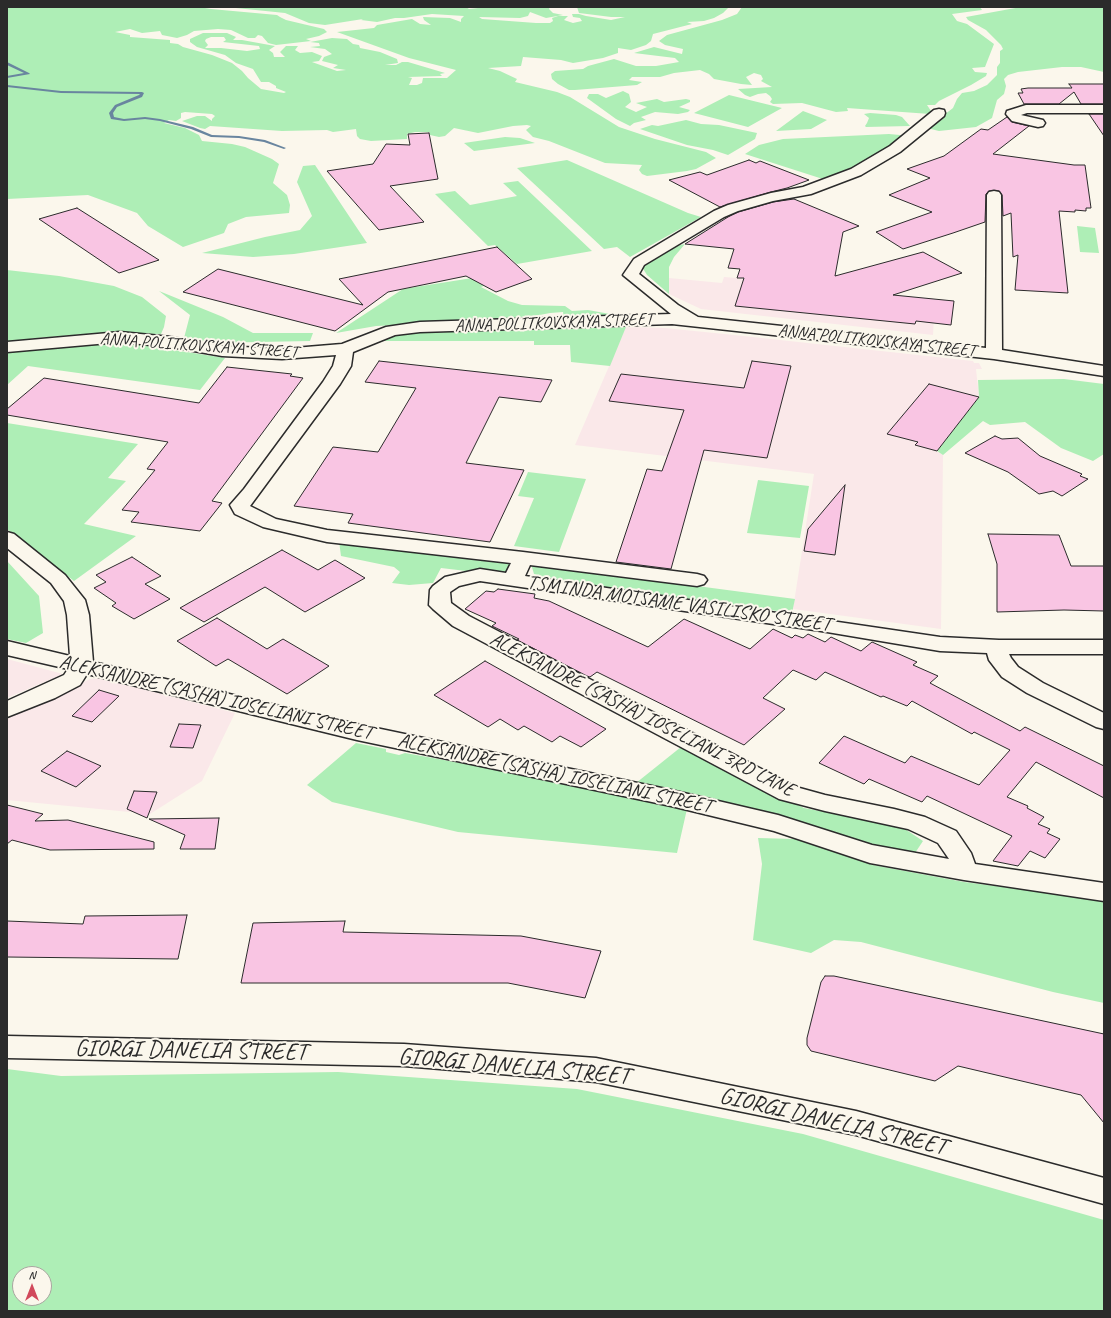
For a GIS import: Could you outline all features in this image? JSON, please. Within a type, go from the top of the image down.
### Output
[{"type":"street","points":[[1038,123],[1017,118],[1012,114],[1026,109],[1104,109]]},
{"type":"street","points":[[693,320],[672,308],[631,275],[639,262],[719,214],[733,208],[771,197],[806,191],[856,172],[895,149],[939,113]]},
{"type":"street","points":[[994,195],[994,354]]},
{"type":"street","name":"ANNA POLITKOVSKAYA STREET","points":[[7,347],[120,337],[171,342],[229,351],[282,354],[345,350],[392,330],[404,328],[672,319],[693,320],[994,354],[1104,372]]},
{"type":"street","name":"TSMINDA MOTSAME VASILISKO STREET","points":[[345,350],[342,366],[331,384],[251,493],[240,505],[242,510],[270,523],[327,536],[523,558],[513,580],[940,644],[996,647],[1104,647]]},
{"type":"street","points":[[7,538],[58,579],[74,600],[78,615],[82,666],[72,680],[47,693],[7,710]]},
{"type":"street","points":[[523,558],[697,580]]},
{"type":"street","name":"ALEKSANDRE (SASHA) IOSELIANI 3RD LANE","points":[[513,580],[480,575],[452,581],[440,590],[440,605],[461,621],[788,793],[826,803],[902,819],[916,823],[947,837],[962,859],[964,871]]},
{"type":"street","points":[[996,647],[1000,660],[1010,672],[1035,688],[1104,722]]},
{"type":"street","name":"ALEKSANDRE (SASHA) IOSELIANI STREET","points":[[7,648],[357,732],[671,798],[778,824],[870,854],[964,871],[1104,892]]},
{"type":"street","name":"GIORGI DANELIA STREET","points":[[7,1047],[404,1055],[596,1070],[856,1123],[1104,1191]]},
{"type":"shaded area","points":[[724,277],[833,286],[841,290],[935,299],[933,335],[701,309],[669,294],[669,278],[722,283]]},
{"type":"shaded area","points":[[626,327],[665,328],[734,335],[973,361],[974,363],[979,363],[982,369],[976,369],[979,397],[937,451],[943,455],[941,629],[793,609],[814,474],[575,445]]},
{"type":"shaded area","points":[[7,659],[63,674],[7,698]]},
{"type":"shaded area","points":[[99,678],[235,713],[202,781],[150,814],[7,800],[7,719],[90,679]]},
{"type":"green space","points":[[7,7],[205,8],[277,15],[286,20],[324,29],[327,32],[319,36],[306,39],[311,41],[276,45],[268,43],[262,36],[258,35],[255,38],[248,38],[231,30],[218,29],[194,31],[177,38],[162,35],[160,31],[142,33],[130,29],[115,32],[130,35],[130,37],[170,40],[170,43],[178,44],[183,47],[212,55],[232,63],[261,89],[284,93],[286,92],[276,88],[276,86],[269,82],[261,82],[253,69],[236,63],[225,55],[197,47],[190,42],[190,39],[203,33],[227,33],[236,37],[233,40],[242,40],[275,46],[269,50],[273,53],[274,57],[285,57],[280,52],[286,46],[298,46],[295,50],[300,53],[312,52],[322,56],[319,61],[312,62],[337,71],[346,70],[333,68],[338,65],[322,61],[324,57],[332,54],[325,49],[310,47],[320,46],[319,43],[310,42],[332,38],[347,39],[353,44],[359,45],[360,48],[380,52],[397,59],[398,63],[385,65],[396,65],[402,62],[408,62],[445,73],[440,74],[442,76],[408,77],[412,78],[409,85],[417,85],[422,83],[423,78],[447,78],[456,70],[409,58],[337,32],[374,28],[377,25],[412,19],[420,24],[431,25],[424,20],[423,17],[450,18],[461,22],[461,19],[464,16],[432,14],[395,18],[377,22],[361,20],[363,19],[325,25],[309,23],[285,13],[226,7],[466,7],[469,9],[487,7],[550,7],[549,9],[553,13],[563,15],[546,18],[530,12],[528,16],[520,18],[479,17],[482,19],[550,23],[553,21],[552,18],[558,16],[568,16],[564,20],[573,23],[582,21],[580,18],[573,17],[572,14],[611,20],[625,17],[611,17],[579,13],[577,7],[729,7],[723,13],[714,18],[704,21],[687,22],[692,24],[653,34],[651,41],[646,45],[631,50],[618,48],[618,53],[603,58],[573,63],[561,60],[523,57],[521,66],[488,68],[500,71],[517,79],[515,82],[557,92],[570,97],[619,127],[655,139],[706,152],[716,158],[696,169],[647,176],[642,174],[639,170],[642,165],[605,163],[549,141],[533,137],[526,130],[531,126],[527,125],[513,126],[478,133],[454,128],[445,136],[439,137],[430,135],[430,132],[415,132],[407,134],[407,139],[371,141],[360,139],[357,136],[356,129],[333,132],[327,130],[282,131],[210,126],[205,129],[182,121],[197,116],[205,116],[212,121],[215,116],[212,114],[185,112],[181,113],[181,118],[176,121],[169,120],[164,123],[185,128],[199,135],[202,141],[245,147],[272,159],[279,164],[273,183],[287,195],[290,205],[289,213],[246,217],[228,224],[224,233],[183,247],[148,226],[137,213],[88,195],[7,199]],"holes":[[[211,37],[224,37],[226,40],[223,42],[259,46],[260,49],[247,51],[205,48],[208,45],[205,41],[206,39]]]},
{"type":"green space","points":[[742,7],[980,7],[982,10],[952,14],[957,21],[967,24],[994,44],[985,67],[972,68],[975,72],[987,73],[986,76],[939,101],[935,105],[927,105],[931,111],[930,114],[847,108],[848,111],[836,112],[802,103],[773,104],[770,102],[772,99],[766,93],[750,97],[738,89],[772,87],[761,81],[763,79],[761,75],[754,73],[746,77],[752,85],[714,79],[709,74],[700,70],[674,73],[660,77],[632,77],[629,80],[642,82],[637,85],[575,90],[569,90],[552,79],[551,74],[555,71],[583,69],[588,66],[614,59],[636,66],[656,66],[679,62],[675,58],[634,53],[654,47],[682,54],[683,49],[665,45],[659,41],[667,35],[722,20],[737,14]]},
{"type":"green space","points":[[1021,7],[1104,7],[1104,72],[1081,67],[1062,67],[1018,72],[1008,75],[1004,79],[1006,86],[1004,94],[997,100],[992,118],[976,127],[939,131],[927,128],[953,108],[957,99],[962,93],[974,91],[987,85],[997,75],[997,67],[1000,63],[1000,51],[1003,49],[1001,45],[986,30],[968,20],[966,17]]},
{"type":"green space","points":[[623,91],[629,94],[631,102],[625,107],[636,112],[647,107],[636,103],[657,99],[664,102],[686,99],[690,100],[690,102],[679,107],[690,110],[688,112],[678,114],[655,112],[641,117],[646,120],[634,123],[630,126],[616,119],[587,98],[589,94],[598,94],[606,98]]},
{"type":"green space","points":[[729,95],[782,108],[748,127],[694,113]]},
{"type":"green space","points":[[803,111],[827,120],[811,129],[776,131]]},
{"type":"green space","points":[[864,114],[896,115],[902,117],[910,126],[866,127],[865,126],[869,118]]},
{"type":"green space","points":[[686,120],[701,124],[719,125],[757,133],[755,139],[728,155],[713,150],[687,145],[640,129],[652,125],[658,126]]},
{"type":"green space","points":[[889,134],[900,135],[903,137],[867,162],[829,181],[745,154],[759,145],[783,139]]},
{"type":"green space","points":[[505,137],[520,138],[535,143],[474,151],[464,143]]},
{"type":"green space","points":[[567,160],[688,213],[701,217],[630,257],[617,247],[604,249],[517,168]]},
{"type":"green space","points":[[315,165],[367,243],[294,254],[253,257],[202,253],[300,230],[312,216],[297,182],[303,166]]},
{"type":"green space","points":[[518,181],[592,251],[517,264],[495,245],[488,246],[435,194],[455,191],[470,205],[517,196],[503,183]]},
{"type":"green space","points":[[1077,226],[1095,228],[1099,253],[1080,252]]},
{"type":"green space","points":[[685,244],[674,257],[669,267],[669,294],[647,275],[642,267],[647,261],[671,247]]},
{"type":"green space","points":[[7,270],[59,276],[114,286],[142,297],[166,316],[164,327],[161,334],[99,333],[7,342]]},
{"type":"green space","points":[[510,272],[511,275],[481,287],[508,301],[522,305],[565,306],[572,311],[588,310],[632,318],[564,319],[563,312],[514,320],[376,326],[336,333],[403,289]]},
{"type":"green space","points":[[159,291],[223,317],[253,333],[313,333],[310,341],[208,343],[184,338],[190,315]]},
{"type":"green space","points":[[626,327],[610,366],[571,362],[570,345],[534,345],[534,341],[382,341],[400,334],[417,333]]},
{"type":"green space","points":[[107,343],[129,343],[225,358],[200,390],[28,366],[7,385],[7,352]]},
{"type":"green space","points":[[1064,379],[1104,384],[1104,454],[1093,461],[1061,448],[1025,422],[990,425],[983,421],[943,455],[937,451],[979,397],[978,380]]},
{"type":"green space","points":[[7,423],[138,444],[108,478],[126,481],[84,524],[136,536],[74,581],[7,529]]},
{"type":"green space","points":[[528,472],[586,479],[559,552],[514,546],[534,498],[518,496]]},
{"type":"green space","points":[[758,480],[809,486],[800,538],[747,533]]},
{"type":"green space","points":[[339,541],[512,561],[511,569],[500,575],[441,568],[433,583],[409,585],[392,583],[400,572],[394,567],[341,556]]},
{"type":"green space","points":[[7,561],[39,596],[43,633],[26,643],[7,639]]},
{"type":"green space","points":[[531,564],[795,599],[792,613],[548,579],[534,574]]},
{"type":"green space","points":[[356,743],[386,749],[386,752],[399,755],[405,753],[511,772],[687,809],[677,853],[458,832],[332,802],[307,785]]},
{"type":"green space","points":[[681,747],[804,808],[902,827],[923,841],[915,853],[878,849],[636,783]]},
{"type":"green space","points":[[758,838],[795,839],[873,865],[964,882],[1104,900],[1104,1003],[1053,992],[861,942],[834,940],[811,953],[753,940],[762,864]]},
{"type":"green space","points":[[7,1069],[61,1076],[338,1072],[577,1089],[803,1134],[1104,1220],[1104,1311],[7,1311]]},
{"type":"building","points":[[1069,84],[1104,84],[1104,104],[1081,104],[1074,92],[1059,104],[1024,104],[1018,93],[1023,93],[1021,89],[1028,88],[1072,88]]},
{"type":"building","points":[[1089,114],[1104,114],[1104,136]]},
{"type":"building","points":[[1007,117],[1012,122],[1029,126],[993,154],[1074,165],[1085,165],[1091,208],[1086,208],[1086,211],[1059,211],[1068,293],[1015,290],[1018,255],[1013,257],[1011,213],[1003,216],[1002,195],[999,191],[989,191],[986,194],[985,222],[953,233],[903,249],[876,232],[932,212],[889,195],[930,178],[907,169],[944,156],[981,129],[988,130]]},
{"type":"building","points":[[429,133],[438,179],[390,186],[424,222],[379,230],[327,171],[373,164],[386,144],[410,145],[408,134]]},
{"type":"building","points":[[749,160],[756,163],[760,161],[809,180],[787,188],[720,207],[669,180],[700,172],[707,175]]},
{"type":"building","points":[[794,199],[859,226],[843,232],[835,276],[923,252],[962,273],[893,295],[954,301],[951,325],[916,321],[915,324],[735,306],[744,278],[737,278],[740,269],[728,268],[734,249],[685,244],[738,212],[773,202]]},
{"type":"building","points":[[77,208],[159,260],[119,273],[39,219]]},
{"type":"building","points":[[497,247],[532,279],[496,292],[466,276],[388,292],[335,331],[183,292],[218,269],[363,305],[339,279]]},
{"type":"building","points":[[379,361],[552,380],[541,402],[499,397],[466,463],[524,470],[490,542],[348,523],[353,514],[294,506],[333,447],[378,452],[416,388],[365,382]]},
{"type":"building","points":[[752,361],[791,366],[767,458],[704,450],[671,569],[616,562],[647,469],[662,471],[684,410],[609,401],[621,374],[744,388]]},
{"type":"building","points":[[227,367],[292,374],[290,376],[303,378],[212,501],[222,503],[200,531],[131,522],[139,512],[122,510],[155,470],[147,469],[168,442],[7,415],[7,409],[44,378],[199,403]]},
{"type":"building","points":[[929,384],[979,397],[937,451],[915,445],[918,442],[887,434]]},
{"type":"building","points":[[995,436],[1002,439],[1018,438],[1040,456],[1082,474],[1080,476],[1088,479],[1062,496],[1053,491],[1039,494],[1008,472],[965,453]]},
{"type":"building","points":[[845,485],[835,555],[804,551],[808,529]]},
{"type":"building","points":[[988,534],[1059,535],[1071,566],[1104,566],[1104,611],[1064,610],[997,612],[997,564]]},
{"type":"building","points":[[282,550],[318,570],[335,560],[365,578],[305,612],[265,587],[204,622],[180,608]]},
{"type":"building","points":[[132,557],[161,576],[145,584],[170,599],[134,619],[112,606],[116,603],[94,588],[106,582],[96,575]]},
{"type":"building","points":[[498,589],[535,594],[534,598],[549,601],[648,647],[684,619],[750,649],[773,629],[792,638],[795,635],[803,638],[808,634],[825,642],[831,637],[861,651],[872,642],[917,662],[913,665],[938,676],[930,683],[1020,731],[1025,727],[1104,766],[1104,798],[1036,762],[1007,797],[1028,806],[1027,808],[1044,817],[1038,824],[1050,829],[1047,833],[1060,839],[1045,858],[1030,851],[1018,866],[993,861],[1012,836],[927,796],[922,802],[869,779],[864,784],[819,763],[844,736],[905,763],[911,756],[979,785],[1010,750],[974,732],[972,734],[912,701],[907,706],[883,696],[881,697],[825,672],[816,680],[793,670],[763,698],[785,709],[744,745],[597,672],[590,677],[587,676],[492,626],[496,623],[465,609],[486,591],[494,592]]},
{"type":"building","points":[[217,618],[267,649],[283,639],[329,666],[287,694],[228,659],[216,666],[177,641]]},
{"type":"building","points":[[485,661],[606,729],[581,747],[560,736],[552,742],[524,726],[518,730],[500,719],[488,727],[434,695]]},
{"type":"building","points":[[99,690],[119,696],[92,722],[72,716]]},
{"type":"building","points":[[179,724],[201,725],[193,748],[170,747]]},
{"type":"building","points":[[67,751],[101,766],[76,787],[41,771]]},
{"type":"building","points":[[134,791],[157,792],[147,818],[127,809]]},
{"type":"building","points":[[7,805],[43,814],[35,821],[68,820],[154,842],[154,849],[50,850],[12,840],[7,844]]},
{"type":"building","points":[[219,818],[215,849],[180,849],[185,835],[149,819]]},
{"type":"building","points":[[187,915],[178,959],[7,957],[7,921],[83,924],[85,916]]},
{"type":"building","points":[[345,921],[343,932],[521,936],[601,951],[585,998],[508,983],[241,983],[253,923]]},
{"type":"building","points":[[825,976],[834,976],[1104,1034],[1104,1123],[1081,1095],[958,1066],[935,1081],[811,1051],[807,1045],[807,1038],[821,982]]},
{"type":"waterway","points":[[7,63],[28,74],[7,77]]},
{"type":"waterway","points":[[7,86],[61,92],[142,93],[141,96],[116,106],[111,113],[112,118],[124,120],[145,118],[160,120],[192,128],[211,136],[239,137],[265,141],[284,148]]}]
